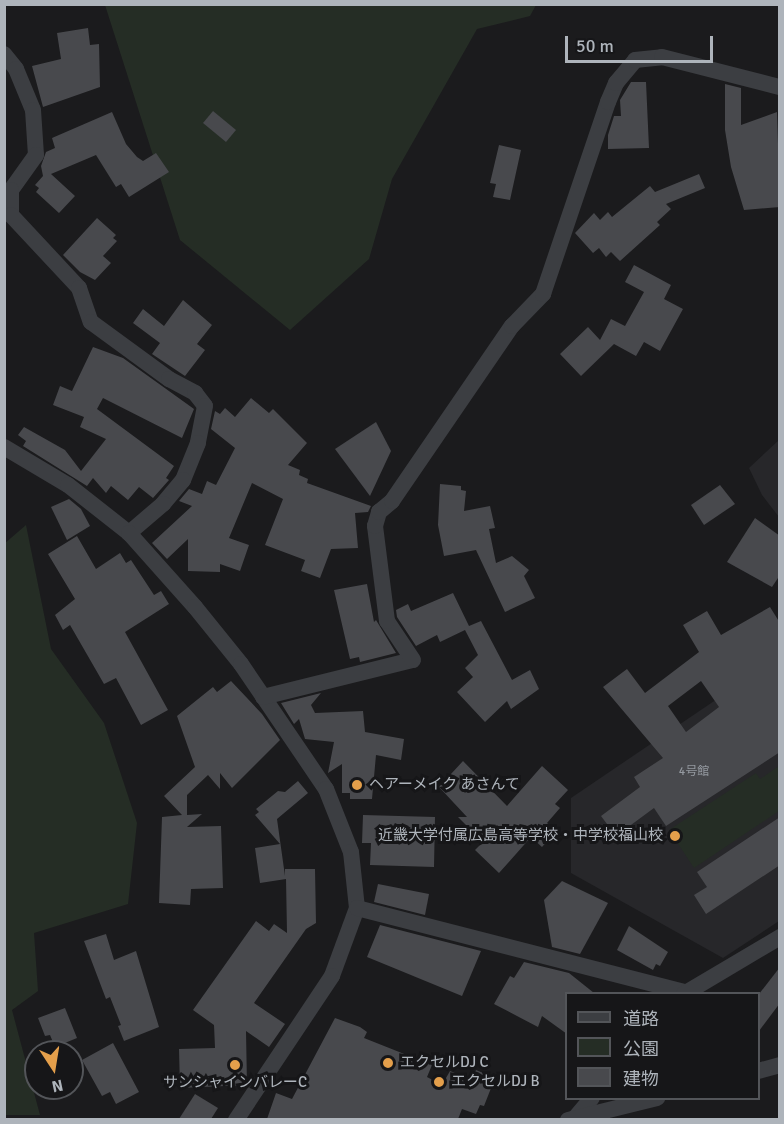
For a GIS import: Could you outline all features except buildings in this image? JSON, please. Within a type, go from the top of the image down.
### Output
[{"type":"street","points":[[4,54],[16,69],[33,110],[36,155],[11,190],[11,215],[79,288],[92,322],[169,379],[195,393],[205,406],[198,443],[183,480],[163,504],[129,533]]},
{"type":"street","points":[[263,697],[413,660],[387,621],[375,526],[379,512],[392,501],[512,326],[543,294],[608,102],[635,60],[662,57],[780,87]]},
{"type":"street","points":[[4,447],[68,485],[129,533],[235,656],[326,789],[351,852],[357,908],[332,976],[236,1119]]},
{"type":"street","points":[[357,908],[681,992]]},
{"type":"street","points":[[687,992],[780,938]]},
{"type":"street","points":[[760,1071],[780,1065]]},
{"type":"street","points":[[571,1119],[590,1100]]},
{"type":"street","points":[[571,1119],[649,1100]]},
{"type":"shaded area","points":[[779,440],[779,517],[762,495],[749,468]]},
{"type":"shaded area","name":"近畿大学付属広島高等学校・中学校福山校","points":[[779,657],[779,921],[723,958],[571,873],[571,798]]},
{"type":"green space","points":[[105,5],[536,5],[530,16],[477,29],[392,179],[369,259],[290,330],[180,240]]},
{"type":"green space","points":[[26,525],[51,649],[104,723],[137,823],[128,904],[34,933],[38,991],[12,1010],[24,1055],[24,1100],[36,1100],[40,1115],[5,1115],[4,544]]},
{"type":"green space","points":[[779,766],[779,811],[694,868],[669,830],[756,773],[760,779]]},
{"type":"place","name":"ヘアーメイク あさんて","points":[[357,785]]},
{"type":"place","name":"近畿大学付属広島高等学校・中学校福山校","points":[[675,836]]},
{"type":"place","name":"エクセルDJ C","points":[[388,1063]]},
{"type":"place","name":"サンシャインバレーC","points":[[235,1065]]},
{"type":"place","name":"エクセルDJ B","points":[[439,1082]]}]
